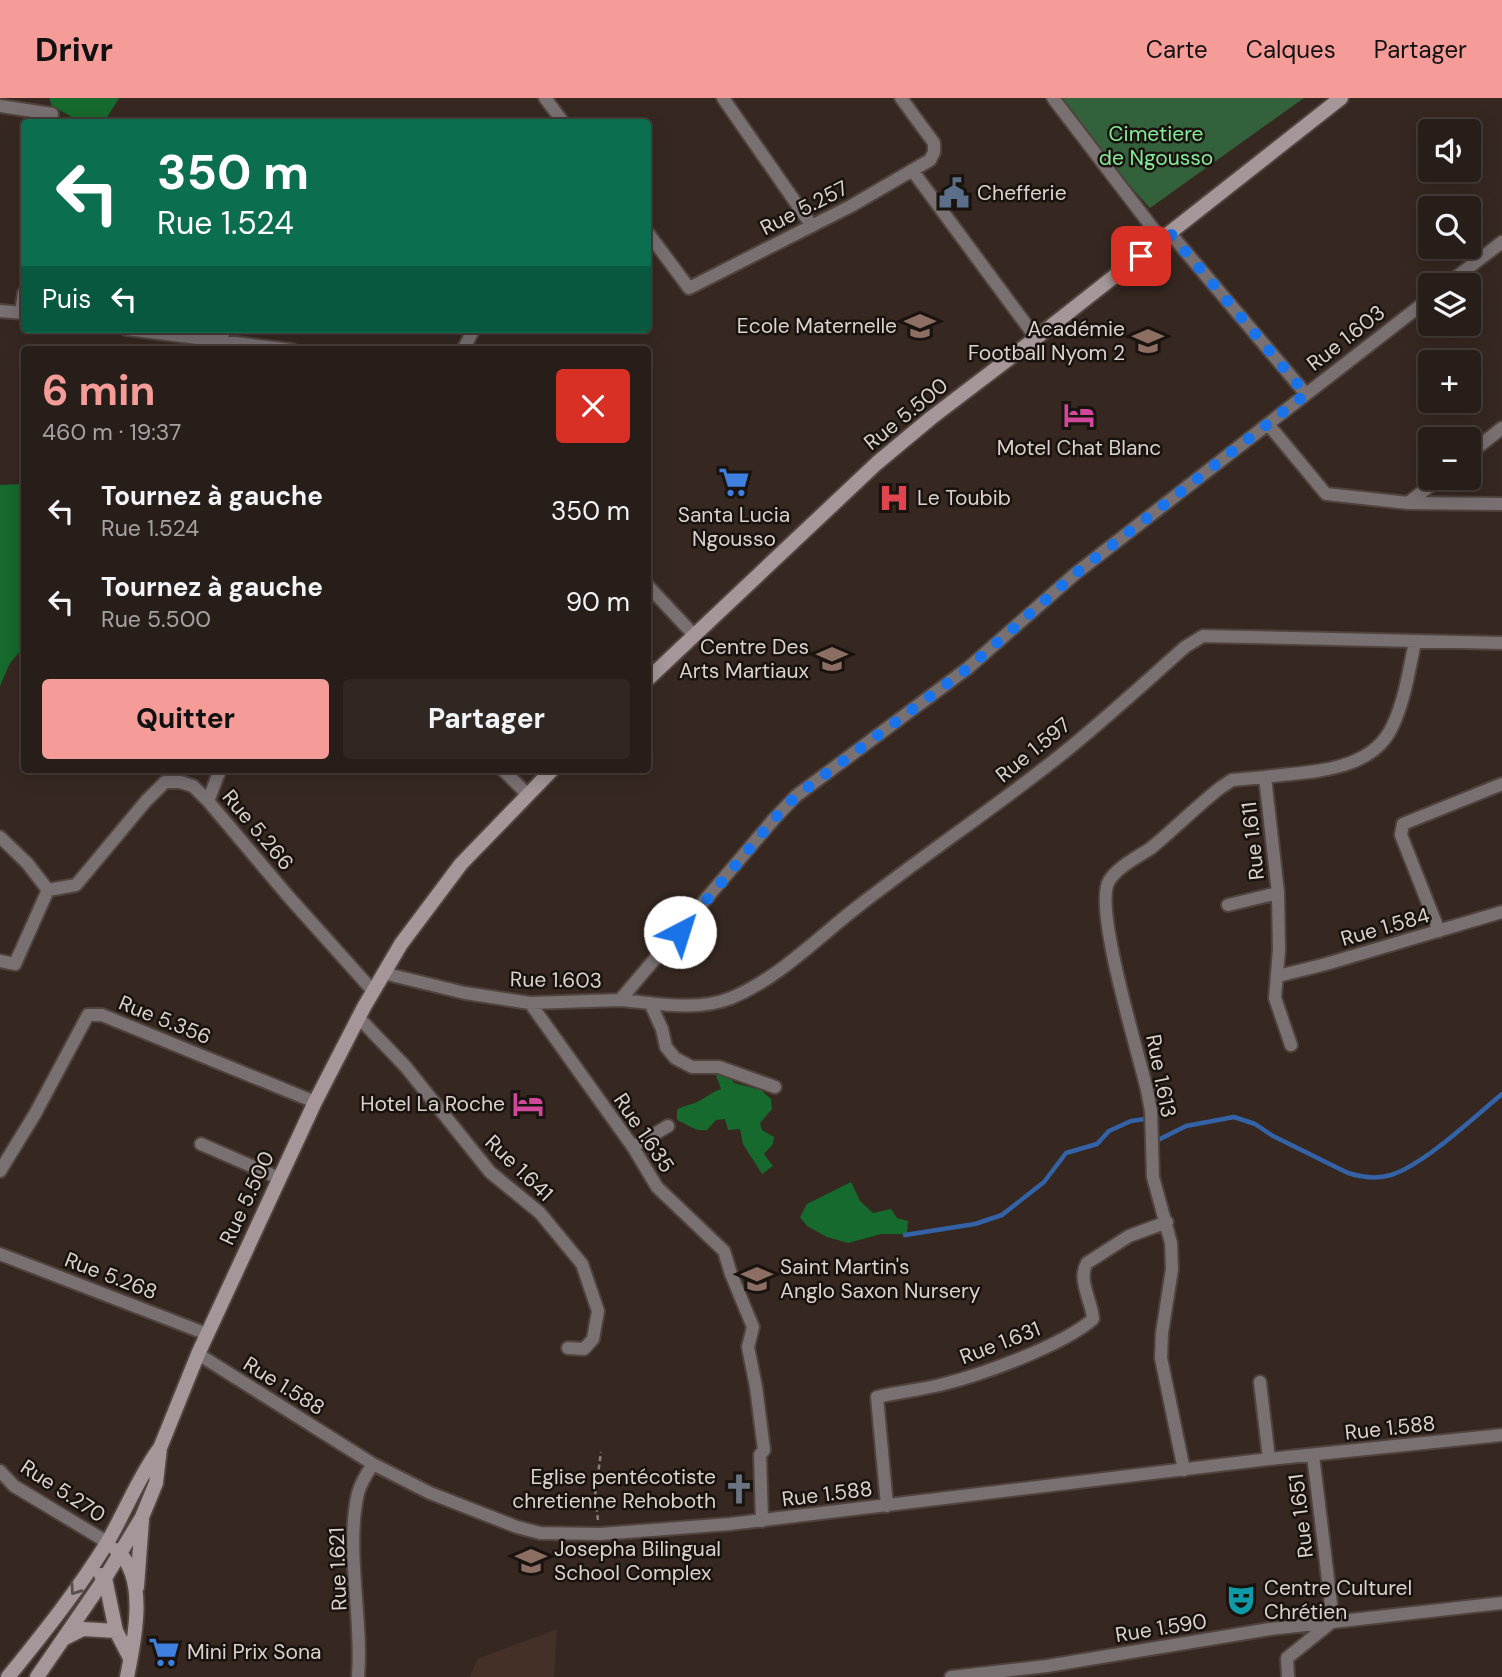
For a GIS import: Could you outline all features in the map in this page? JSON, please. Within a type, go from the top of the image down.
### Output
[{"type":"main road","name":"Rue 5.500","points":[[651,676],[877,463],[1341,98]]},
{"type":"main road","name":"Rue 5.500","points":[[37,1677],[105,1578],[142,1517],[156,1483],[160,1448],[198,1354],[315,1102],[383,973],[414,925],[461,864],[549,773]]},
{"type":"main road","points":[[8,1677],[92,1566],[141,1474],[160,1448]]},
{"type":"main road","points":[[127,1677],[136,1618],[142,1517]]},
{"type":"main road","points":[[107,1542],[121,1553],[136,1591]]},
{"type":"main road","points":[[92,1566],[105,1578],[116,1631],[130,1658]]},
{"type":"main road","points":[[63,1639],[83,1629],[116,1631]]},
{"type":"street","points":[[545,98],[561,119]]},
{"type":"street","points":[[723,98],[812,226]]},
{"type":"street","name":"Rue 5.257","points":[[651,237],[689,288],[851,206],[930,160],[934,152],[934,143],[901,98]]},
{"type":"street","points":[[1053,98],[1165,236],[1306,394]]},
{"type":"street","points":[[0,106],[52,114],[51,119]]},
{"type":"street","points":[[912,170],[1036,338]]},
{"type":"street","points":[[1462,273],[1502,242]]},
{"type":"street","name":"Rue 1.603","points":[[383,973],[465,993],[530,1003],[620,1000],[796,796],[968,668],[1075,574],[1418,307]]},
{"type":"street","points":[[0,311],[21,313]]},
{"type":"street","points":[[153,333],[241,346]]},
{"type":"street","points":[[221,343],[223,333]]},
{"type":"street","points":[[165,346],[167,335]]},
{"type":"street","points":[[1268,424],[1326,495],[1408,503],[1502,504]]},
{"type":"street","points":[[1481,445],[1502,428]]},
{"type":"street","points":[[1408,503],[1425,490]]},
{"type":"street","points":[[651,589],[694,635]]},
{"type":"street","name":"Rue 1.597","points":[[620,1000],[700,1006],[730,998],[761,982],[799,956],[855,909],[1054,760],[1185,647],[1203,636],[1502,643]]},
{"type":"street","name":"Rue 1.611","points":[[1291,1045],[1275,998],[1278,976],[1278,893],[1265,777],[1331,769],[1371,753],[1385,740],[1399,711],[1415,642]]},
{"type":"street","points":[[208,802],[219,773]]},
{"type":"street","points":[[506,773],[527,794]]},
{"type":"street","name":"Rue 5.266","points":[[48,890],[76,885],[146,802],[162,776],[193,786],[373,991]]},
{"type":"street","name":"Rue 1.613","points":[[1184,1470],[1161,1358],[1172,1269],[1171,1243],[1153,1177],[1151,1111],[1109,931],[1104,902],[1105,890],[1109,880],[1118,872],[1232,779],[1265,777]]},
{"type":"street","points":[[1439,931],[1401,835],[1403,824],[1502,784]]},
{"type":"street","points":[[0,837],[27,863],[48,890],[15,964],[0,961]]},
{"type":"street","points":[[1228,905],[1278,893]]},
{"type":"street","name":"Rue 1.584","points":[[1278,976],[1502,912]]},
{"type":"street","name":"Rue 1.635","points":[[530,1003],[633,1147],[657,1188],[724,1251],[753,1327],[748,1347],[764,1450],[761,1455],[762,1521]]},
{"type":"street","points":[[650,1003],[662,1029],[666,1047],[675,1058],[692,1067],[719,1067],[775,1087]]},
{"type":"street","name":"Rue 5.356","points":[[0,1171],[35,1114],[82,1025],[88,1016],[94,1014],[315,1102]]},
{"type":"street","name":"Rue 1.641","points":[[359,1018],[405,1066],[490,1172],[540,1213],[582,1264],[598,1311],[593,1339],[584,1349],[568,1348]]},
{"type":"street","points":[[633,1147],[668,1126]]},
{"type":"street","points":[[201,1144],[279,1178]]},
{"type":"street","name":"Rue 1.631","points":[[887,1506],[877,1397],[962,1378],[1037,1351],[1083,1328],[1093,1319],[1083,1278],[1087,1263],[1129,1236],[1167,1222]]},
{"type":"street","name":"Rue 5.268","points":[[0,1254],[207,1334]]},
{"type":"street","name":"Rue 1.588","points":[[198,1354],[373,1464],[429,1493],[517,1527],[540,1533],[600,1534],[762,1521],[1269,1459],[1502,1435]]},
{"type":"street","points":[[1260,1382],[1269,1459]]},
{"type":"street","name":"Rue 1.651","points":[[1313,1455],[1333,1622]]},
{"type":"street","name":"Rue 1.621","points":[[358,1677],[360,1656],[354,1546],[356,1512],[360,1487],[373,1464]]},
{"type":"street","name":"Rue 5.270","points":[[0,1471],[14,1486],[107,1542]]},
{"type":"street","name":"Rue 1.590","points":[[951,1677],[1047,1666],[1270,1629],[1502,1603]]},
{"type":"street","points":[[1288,1677],[1287,1658],[1333,1622]]},
{"type":"path","points":[[600,1534],[595,1496],[601,1452]]},
{"type":"shaded area","points":[[557,1629],[554,1677],[470,1677],[477,1659]]},
{"type":"green space","points":[[49,98],[119,98],[106,119],[76,119],[52,106]]},
{"type":"green space","name":"Cimetiere de Ngousso","points":[[1050,98],[1304,98],[1150,208]]},
{"type":"green space","points":[[21,484],[21,650],[10,663],[0,686],[0,485]]},
{"type":"green space","points":[[720,1072],[727,1073],[734,1083],[761,1090],[771,1099],[772,1109],[760,1123],[762,1130],[774,1137],[773,1144],[764,1154],[773,1166],[762,1174],[743,1144],[740,1129],[728,1130],[725,1119],[716,1120],[707,1130],[695,1129],[677,1120],[677,1110],[721,1089],[716,1075]]},
{"type":"green space","points":[[851,1182],[860,1201],[873,1213],[891,1209],[897,1218],[908,1221],[907,1234],[881,1234],[848,1243],[827,1237],[807,1226],[800,1217],[807,1204]]},
{"type":"waterway","points":[[1156,1136],[1158,1140],[1186,1126],[1234,1117],[1255,1124],[1273,1136],[1348,1173],[1381,1177],[1419,1161],[1502,1094]]},
{"type":"waterway","points":[[905,1235],[975,1224],[1002,1215],[1044,1182],[1066,1153],[1097,1144],[1109,1131],[1131,1121],[1145,1119],[1147,1122]]},
{"type":"place","name":"Chefferie","points":[[954,193]]},
{"type":"place","name":"Ecole Maternelle","points":[[920,326]]},
{"type":"place","name":"Académie Football Nyom 2","points":[[1148,341]]},
{"type":"place","name":"Motel Chat Blanc","points":[[1079,415]]},
{"type":"place","name":"Santa Lucia Ngousso","points":[[734,482]]},
{"type":"place","name":"Le Toubib","points":[[894,498]]},
{"type":"place","name":"Centre Des Arts Martiaux","points":[[832,659]]},
{"type":"place","name":"Hotel La Roche","points":[[528,1104]]},
{"type":"place","name":"Saint Martin's Anglo Saxon Nursery","points":[[757,1279]]},
{"type":"place","name":"Eglise pentécotiste chretienne Rehoboth","points":[[739,1489]]},
{"type":"place","name":"Josepha Bilingual School Complex","points":[[531,1561]]},
{"type":"place","name":"Centre Culturel Chrétien","points":[[1241,1600]]},
{"type":"place","name":"Mini Prix Sona","points":[[164,1652]]},
{"type":"route","points":[[680,932],[796,796],[968,668],[1075,574],[1306,394],[1169,232],[1141,256]]}]
